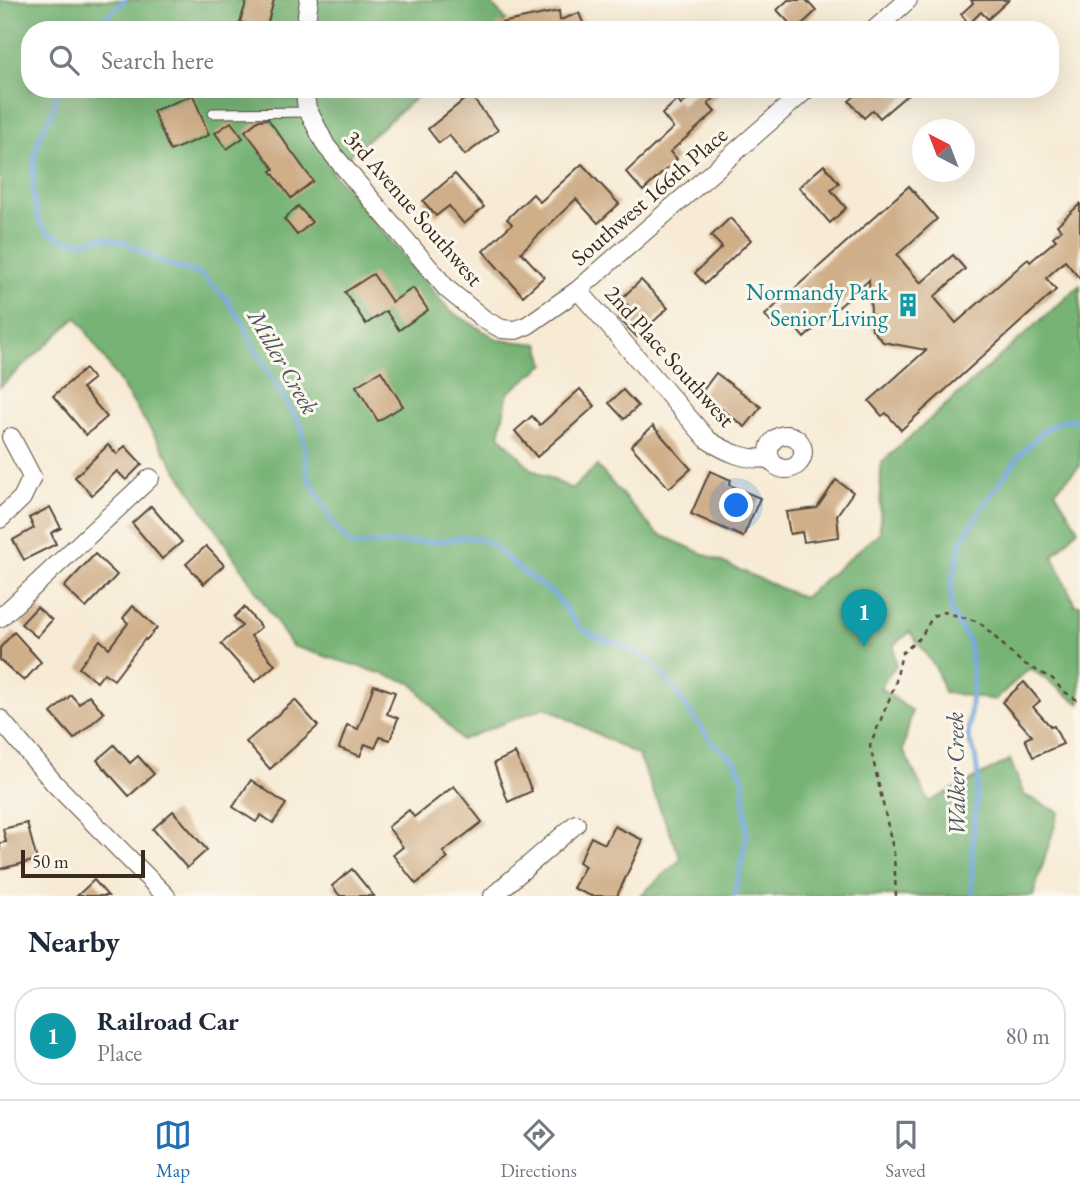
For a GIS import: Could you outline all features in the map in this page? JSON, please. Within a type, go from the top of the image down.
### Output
[{"type":"street","points":[[306,21],[309,0]]},
{"type":"street","points":[[884,21],[908,0]]},
{"type":"street","name":"3rd Avenue Southwest","points":[[306,98],[309,112],[326,146],[447,289],[485,320],[502,328],[516,330]]},
{"type":"street","name":"Southwest 166th Place","points":[[516,330],[528,325],[578,290],[797,98]]},
{"type":"street","name":"2nd Place Southwest","points":[[578,290],[708,440],[741,457],[769,458]]},
{"type":"street","points":[[0,519],[22,498],[32,477],[11,437]]},
{"type":"street","points":[[0,618],[150,478]]},
{"type":"street","points":[[0,719],[55,784],[166,896]]},
{"type":"street","points":[[493,896],[576,824]]},
{"type":"lane","points":[[213,113],[309,112]]},
{"type":"path","points":[[895,896],[894,853],[870,746],[894,685],[901,653],[921,637],[933,616],[944,612],[985,625],[1018,659],[1053,679],[1062,690],[1080,702]]},
{"type":"green space","points":[[0,0],[488,0],[505,21],[21,21],[21,98],[416,98],[331,171],[450,311],[499,340],[539,344],[545,364],[508,393],[499,435],[531,469],[572,489],[597,466],[656,533],[803,598],[880,532],[881,463],[1080,285],[1080,466],[1055,491],[1078,529],[1053,556],[1075,605],[1080,605],[1080,704],[1030,668],[995,700],[944,692],[936,668],[910,632],[894,645],[896,665],[880,688],[912,711],[903,750],[929,802],[1010,760],[1024,795],[1059,812],[1033,896],[640,896],[681,859],[638,755],[545,707],[461,740],[412,683],[292,646],[77,317],[0,387]]},
{"type":"building","points":[[247,0],[274,0],[268,21],[240,21]]},
{"type":"building","points":[[788,0],[806,0],[816,11],[805,21],[787,21],[777,10]]},
{"type":"building","points":[[971,0],[1009,0],[988,19],[981,12],[972,21],[967,21],[961,14],[973,3]]},
{"type":"building","points":[[559,11],[560,20],[579,13],[582,21],[511,21]]},
{"type":"building","points":[[186,98],[194,98],[209,135],[170,151],[153,111]]},
{"type":"building","points":[[466,98],[472,98],[498,130],[465,155],[449,135],[439,143],[428,129]]},
{"type":"building","points":[[689,98],[714,98],[708,104],[715,112],[670,152],[677,159],[643,191],[626,172],[673,128],[662,114],[677,100],[681,105]]},
{"type":"building","points":[[852,98],[903,98],[880,118],[873,110],[864,118],[849,101]]},
{"type":"building","points":[[268,119],[313,181],[291,198],[271,171],[274,169],[245,131],[259,120]]},
{"type":"building","points":[[231,122],[243,138],[227,149],[215,133]]},
{"type":"building","points":[[582,164],[619,204],[598,223],[576,199],[521,252],[544,277],[523,296],[483,251],[512,224],[507,219],[533,194],[540,202]]},
{"type":"building","points":[[824,165],[839,183],[831,190],[846,208],[830,223],[799,187]]},
{"type":"building","points":[[455,174],[484,207],[464,224],[449,206],[436,216],[423,201]]},
{"type":"building","name":"Normandy Park Senior Living","points":[[909,186],[937,219],[897,255],[921,283],[953,255],[965,269],[934,297],[956,323],[1028,259],[1030,262],[1056,240],[1053,237],[1061,230],[1057,225],[1080,204],[1080,279],[1065,261],[1046,278],[1056,290],[901,430],[886,413],[882,416],[869,401],[926,350],[883,342],[872,329],[869,280],[804,338],[789,320],[777,330],[765,315]]},
{"type":"building","points":[[298,206],[312,222],[297,235],[284,219]]},
{"type":"building","points":[[730,218],[751,240],[705,284],[695,273],[722,247],[711,236]]},
{"type":"building","points":[[373,274],[392,302],[413,288],[428,310],[399,330],[386,311],[366,324],[345,292]]},
{"type":"building","points":[[641,280],[668,308],[637,337],[619,318],[630,308],[621,299]]},
{"type":"building","points":[[85,369],[93,379],[82,388],[107,417],[86,435],[53,396]]},
{"type":"building","points":[[381,371],[403,406],[378,421],[356,386]]},
{"type":"building","points":[[716,373],[761,407],[745,427],[701,393]]},
{"type":"building","points":[[580,389],[595,406],[537,457],[515,431],[532,416],[540,425]]},
{"type":"building","points":[[623,390],[638,406],[624,419],[609,403]]},
{"type":"building","points":[[653,426],[691,469],[669,488],[631,446]]},
{"type":"building","points":[[108,445],[117,454],[125,446],[142,464],[126,480],[117,471],[92,495],[75,477]]},
{"type":"building","points":[[710,471],[731,480],[729,485],[760,498],[743,537],[691,514]]},
{"type":"building","points":[[836,480],[853,492],[837,515],[839,537],[804,542],[802,532],[790,534],[786,512],[817,508]]},
{"type":"building","points":[[151,506],[182,542],[162,559],[132,523]]},
{"type":"building","points":[[50,507],[61,528],[51,533],[56,544],[24,560],[13,540],[34,528],[29,518]]},
{"type":"building","points":[[206,546],[224,565],[204,584],[186,564]]},
{"type":"building","points":[[95,554],[117,575],[86,608],[64,587]]},
{"type":"building","points":[[133,606],[157,628],[145,639],[114,680],[104,673],[97,682],[79,668],[100,640],[109,648],[128,623],[123,618]]},
{"type":"building","points":[[37,607],[52,620],[37,637],[21,624]]},
{"type":"building","points":[[244,607],[261,627],[251,636],[275,665],[255,682],[221,644],[242,626],[234,617]]},
{"type":"building","points":[[14,632],[41,662],[24,681],[0,660],[0,648]]},
{"type":"building","points":[[1024,682],[1040,701],[1033,707],[1051,727],[1054,726],[1063,744],[1033,757],[1025,739],[1032,736],[1002,702]]},
{"type":"building","points":[[374,685],[395,692],[387,714],[398,718],[390,740],[380,737],[375,748],[365,744],[360,756],[339,748],[347,725],[358,729]]},
{"type":"building","points":[[71,695],[79,704],[89,695],[104,713],[74,739],[51,713]]},
{"type":"building","points":[[295,700],[318,726],[270,769],[246,742]]},
{"type":"building","points":[[114,745],[130,763],[138,756],[154,774],[129,796],[97,760]]},
{"type":"building","points":[[515,753],[532,791],[508,802],[494,763]]},
{"type":"building","points":[[251,780],[286,804],[273,823],[261,815],[256,822],[233,807]]},
{"type":"building","points":[[454,786],[482,822],[443,852],[448,858],[416,884],[393,855],[403,847],[388,827],[409,810],[414,817]]},
{"type":"building","points":[[173,811],[207,850],[187,868],[153,829]]},
{"type":"building","points":[[27,823],[37,860],[0,869],[0,843],[6,842],[3,829]]},
{"type":"building","points":[[614,826],[643,840],[617,896],[591,896],[573,888],[585,866],[579,862],[591,837],[605,844]]},
{"type":"building","points":[[352,869],[374,896],[340,896],[332,886]]},
{"type":"building","points":[[94,880],[108,896],[77,896]]},
{"type":"waterway","name":"Miller Creek","points":[[101,21],[125,0]]},
{"type":"waterway","name":"Miller Creek","points":[[55,98],[34,159],[33,192],[38,219],[47,232],[65,240],[85,242],[100,237],[126,243],[167,264],[200,274],[225,297],[244,324],[251,342],[302,428],[308,476],[337,530],[352,545],[444,541],[462,537],[480,539],[492,545],[520,570],[554,594],[580,628],[599,638],[625,646],[646,658],[664,676],[712,742],[734,760],[743,777],[747,836],[734,896]]},
{"type":"waterway","name":"Walker Creek","points":[[972,896],[972,851],[978,778],[975,754],[968,738],[973,681],[969,641],[951,612],[955,567],[961,543],[981,509],[1019,456],[1044,430],[1066,419],[1080,422]]},
{"type":"place","name":"Normandy Park Senior Living","points":[[908,305]]},
{"type":"place","name":"Railroad Car","points":[[864,647]]}]
